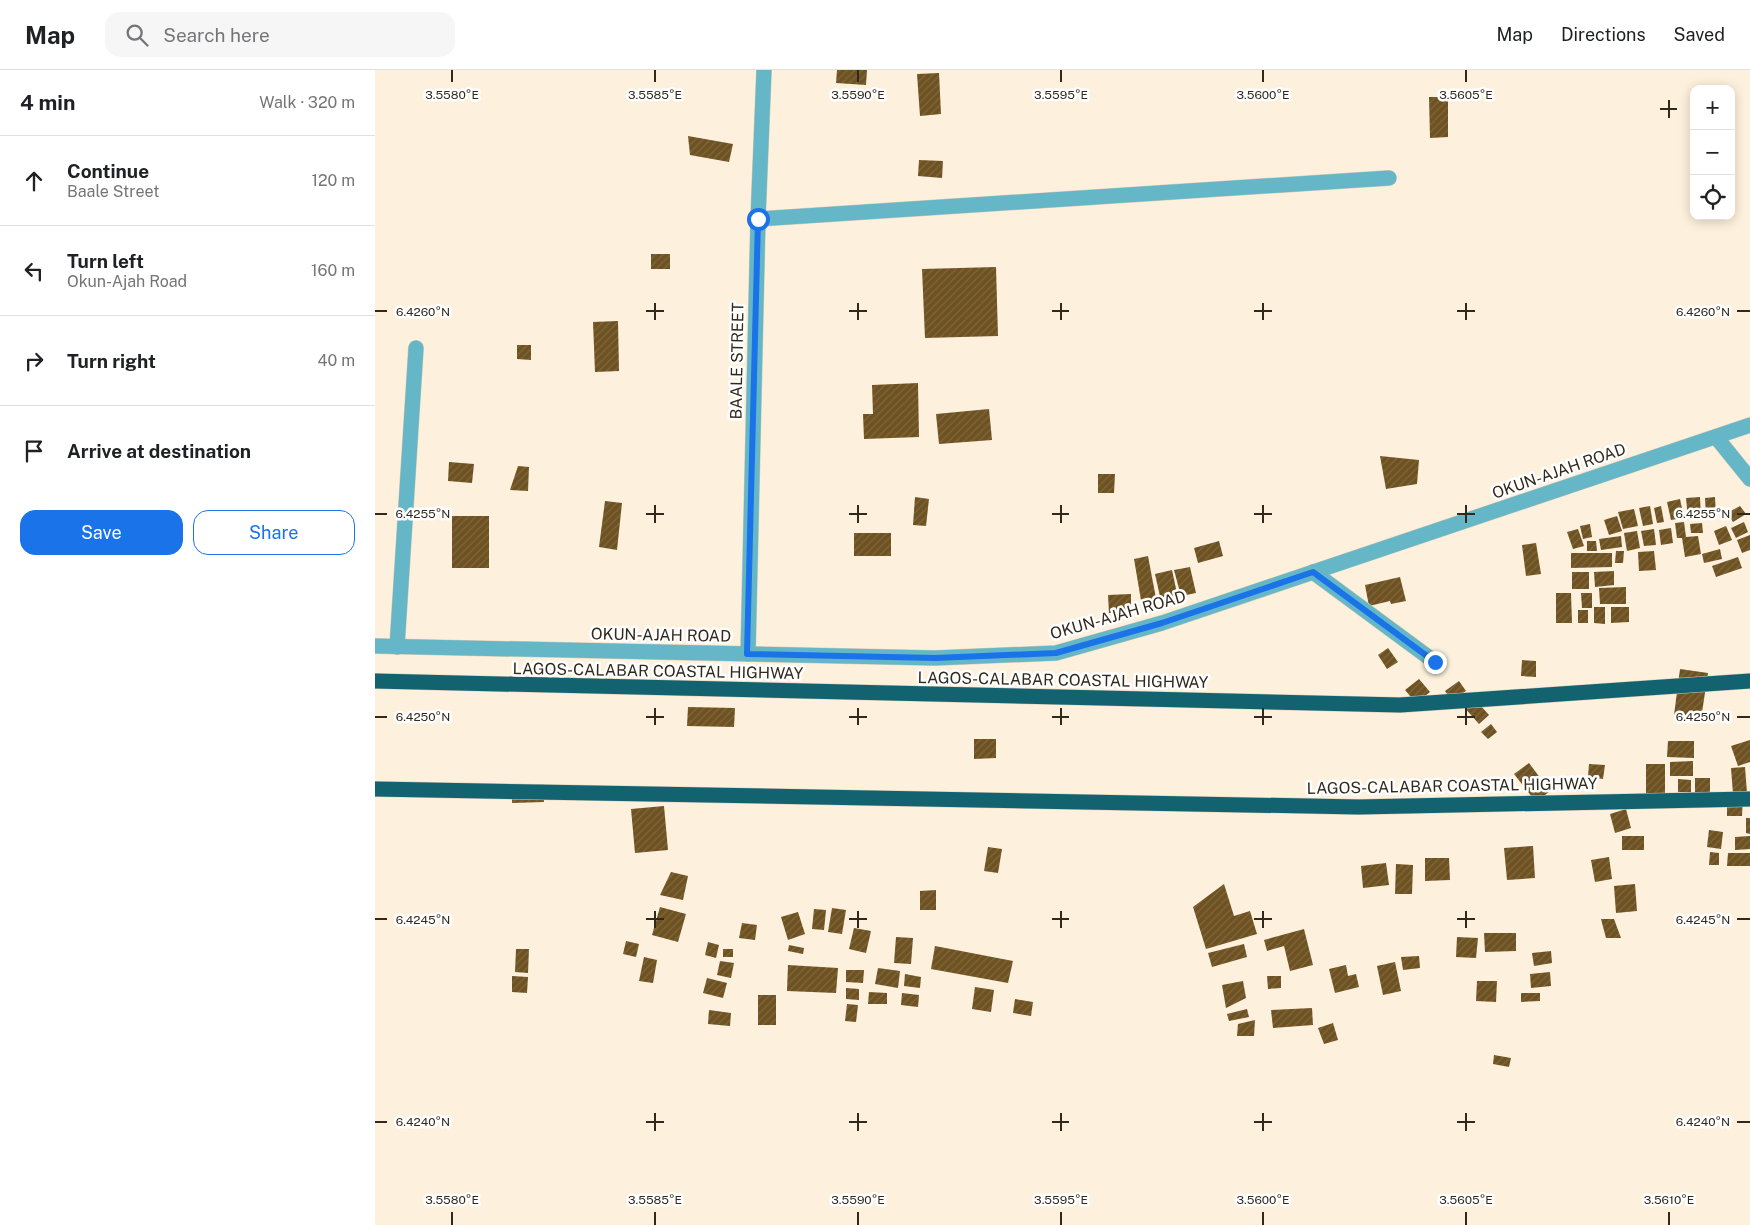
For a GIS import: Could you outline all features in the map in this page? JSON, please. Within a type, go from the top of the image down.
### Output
[{"type":"highway","name":"LAGOS-CALABAR COASTAL HIGHWAY","points":[[375,681],[1400,705],[1750,681]]},
{"type":"highway","name":"LAGOS-CALABAR COASTAL HIGHWAY","points":[[375,789],[1359,807],[1750,799]]},
{"type":"street","name":"BAALE STREET","points":[[747,654],[758,219],[764,70]]},
{"type":"street","points":[[758,219],[1389,178]]},
{"type":"street","points":[[397,646],[416,348]]},
{"type":"street","name":"OKUN-AJAH ROAD","points":[[375,646],[935,658],[1056,653],[1162,623],[1750,426]]},
{"type":"street","points":[[1717,437],[1750,479]]},
{"type":"street","points":[[1313,572],[1435,662]]},
{"type":"building","points":[[837,70],[867,70],[866,85],[836,83]]},
{"type":"building","points":[[939,73],[941,114],[920,116],[917,74]]},
{"type":"building","points":[[1429,97],[1448,97],[1448,137],[1430,138]]},
{"type":"building","points":[[688,136],[733,144],[729,162],[690,155]]},
{"type":"building","points":[[919,160],[943,161],[942,178],[918,176]]},
{"type":"building","points":[[651,254],[670,254],[670,269],[651,269]]},
{"type":"building","points":[[996,267],[998,336],[925,338],[922,269]]},
{"type":"building","points":[[618,321],[619,371],[595,372],[593,322]]},
{"type":"building","points":[[517,345],[531,345],[531,360],[517,359]]},
{"type":"building","points":[[918,383],[919,437],[864,439],[863,414],[873,414],[872,385]]},
{"type":"building","points":[[989,409],[992,440],[939,444],[936,414]]},
{"type":"building","points":[[1380,456],[1419,460],[1417,484],[1386,489]]},
{"type":"building","points":[[449,462],[474,464],[472,483],[448,481]]},
{"type":"building","points":[[518,466],[529,467],[528,491],[510,490]]},
{"type":"building","points":[[1098,474],[1115,474],[1114,493],[1098,493]]},
{"type":"building","points":[[915,497],[929,499],[926,526],[913,525]]},
{"type":"building","points":[[1700,497],[1701,518],[1688,519],[1686,498]]},
{"type":"building","points":[[1715,497],[1716,516],[1706,516],[1705,498]]},
{"type":"building","points":[[1680,499],[1684,518],[1671,520],[1667,502]]},
{"type":"building","points":[[605,501],[622,503],[617,550],[599,547]]},
{"type":"building","points":[[1650,506],[1653,524],[1643,526],[1639,508]]},
{"type":"building","points":[[1661,506],[1664,522],[1657,523],[1654,508]]},
{"type":"building","points":[[1740,506],[1746,514],[1733,522],[1727,513]]},
{"type":"building","points":[[1634,509],[1638,526],[1623,529],[1618,512]]},
{"type":"building","points":[[452,516],[489,516],[489,568],[452,568]]},
{"type":"building","points":[[1617,516],[1622,531],[1609,535],[1604,520]]},
{"type":"building","points":[[1684,522],[1686,537],[1698,536],[1701,554],[1685,557],[1682,538],[1677,538],[1675,523]]},
{"type":"building","points":[[1744,522],[1748,532],[1736,538],[1731,528]]},
{"type":"building","points":[[1702,523],[1703,533],[1691,533],[1690,524]]},
{"type":"building","points":[[1590,524],[1592,537],[1583,539],[1580,526]]},
{"type":"building","points":[[1726,526],[1732,540],[1719,545],[1714,531]]},
{"type":"building","points":[[1671,528],[1673,543],[1661,545],[1659,530]]},
{"type":"building","points":[[1578,529],[1584,546],[1573,549],[1567,532]]},
{"type":"building","points":[[1654,529],[1656,545],[1644,546],[1641,531]]},
{"type":"building","points":[[1637,531],[1640,548],[1627,551],[1624,533]]},
{"type":"building","points":[[854,533],[891,533],[891,556],[854,556]]},
{"type":"building","points":[[1750,535],[1750,550],[1742,553],[1737,540]]},
{"type":"building","points":[[1621,536],[1622,547],[1601,550],[1599,539]]},
{"type":"building","points":[[1219,541],[1223,556],[1198,563],[1194,548]]},
{"type":"building","points":[[1587,541],[1596,541],[1597,551],[1587,551]]},
{"type":"building","points":[[1536,543],[1541,574],[1526,576],[1522,545]]},
{"type":"building","points":[[1720,549],[1722,559],[1704,563],[1702,554]]},
{"type":"building","points":[[1616,551],[1624,551],[1623,563],[1615,563]]},
{"type":"building","points":[[1654,551],[1656,570],[1639,571],[1638,552]]},
{"type":"building","points":[[1571,553],[1612,553],[1612,567],[1571,568]]},
{"type":"building","points":[[1148,556],[1158,609],[1143,612],[1134,559]]},
{"type":"building","points":[[1738,557],[1742,568],[1716,577],[1712,566]]},
{"type":"building","points":[[1190,567],[1196,593],[1181,596],[1174,570]]},
{"type":"building","points":[[1172,570],[1178,598],[1161,601],[1155,574]]},
{"type":"building","points":[[1614,571],[1614,585],[1595,587],[1594,572]]},
{"type":"building","points":[[1572,572],[1589,572],[1589,589],[1572,589]]},
{"type":"building","points":[[1400,577],[1406,601],[1391,604],[1390,601],[1369,606],[1365,585]]},
{"type":"building","points":[[1626,587],[1626,604],[1600,604],[1599,588]]},
{"type":"building","points":[[1556,593],[1571,593],[1572,623],[1556,623]]},
{"type":"building","points":[[1581,593],[1592,593],[1592,608],[1582,608]]},
{"type":"building","points":[[1131,594],[1131,612],[1109,613],[1108,595]]},
{"type":"building","points":[[1594,607],[1605,607],[1605,624],[1594,623]]},
{"type":"building","points":[[1611,607],[1629,607],[1629,622],[1611,623]]},
{"type":"building","points":[[1578,610],[1588,610],[1588,623],[1578,623]]},
{"type":"building","points":[[1388,648],[1398,662],[1387,669],[1378,655]]},
{"type":"building","points":[[1522,660],[1536,661],[1536,677],[1521,676]]},
{"type":"building","points":[[1680,669],[1708,673],[1701,719],[1674,715]]},
{"type":"building","points":[[1419,679],[1430,692],[1416,703],[1405,690]]},
{"type":"building","points":[[1459,681],[1466,691],[1452,701],[1445,691]]},
{"type":"building","points":[[1473,697],[1489,715],[1479,724],[1463,706]]},
{"type":"building","points":[[688,707],[735,708],[734,727],[687,726]]},
{"type":"building","points":[[1491,724],[1497,732],[1488,739],[1481,732]]},
{"type":"building","points":[[974,739],[996,739],[996,758],[974,759]]},
{"type":"building","points":[[1750,740],[1750,762],[1738,766],[1731,746]]},
{"type":"building","points":[[1668,741],[1694,741],[1694,758],[1667,757]]},
{"type":"building","points":[[1693,761],[1693,776],[1670,776],[1670,762]]},
{"type":"building","points":[[1529,763],[1550,791],[1536,802],[1514,774]]},
{"type":"building","points":[[1589,764],[1605,765],[1603,779],[1588,777]]},
{"type":"building","points":[[1646,764],[1665,764],[1665,794],[1646,794]]},
{"type":"building","points":[[1745,767],[1747,793],[1733,794],[1731,768]]},
{"type":"building","points":[[1695,778],[1710,778],[1710,792],[1695,792]]},
{"type":"building","points":[[1678,779],[1691,780],[1691,792],[1678,792]]},
{"type":"building","points":[[512,784],[544,784],[544,802],[512,803]]},
{"type":"building","points":[[1727,796],[1743,796],[1742,816],[1727,816]]},
{"type":"building","points":[[664,806],[668,850],[635,853],[631,809]]},
{"type":"building","points":[[1626,809],[1631,828],[1615,833],[1610,814]]},
{"type":"building","points":[[1746,818],[1750,818],[1750,834],[1746,833]]},
{"type":"building","points":[[1709,830],[1723,832],[1721,849],[1707,847]]},
{"type":"building","points":[[1622,836],[1644,836],[1644,850],[1622,850]]},
{"type":"building","points":[[1750,836],[1750,849],[1735,850],[1735,837]]},
{"type":"building","points":[[1533,846],[1535,878],[1507,880],[1504,848]]},
{"type":"building","points":[[988,847],[1002,849],[998,873],[984,871]]},
{"type":"building","points":[[1710,852],[1719,853],[1719,865],[1709,865]]},
{"type":"building","points":[[1728,853],[1750,853],[1750,866],[1727,866]]},
{"type":"building","points":[[1609,857],[1612,879],[1595,882],[1591,860]]},
{"type":"building","points":[[1425,858],[1449,858],[1450,880],[1425,881]]},
{"type":"building","points":[[1386,863],[1389,885],[1363,888],[1361,866]]},
{"type":"building","points":[[1396,864],[1413,865],[1412,894],[1395,894]]},
{"type":"building","points":[[671,872],[688,876],[683,900],[660,895]]},
{"type":"building","points":[[1224,884],[1234,916],[1250,911],[1257,934],[1206,949],[1193,907]]},
{"type":"building","points":[[1635,884],[1637,911],[1616,913],[1614,886]]},
{"type":"building","points":[[936,890],[936,910],[920,910],[920,891]]},
{"type":"building","points":[[660,907],[686,914],[678,942],[652,935]]},
{"type":"building","points":[[832,908],[846,910],[842,934],[828,932]]},
{"type":"building","points":[[814,909],[826,910],[824,930],[812,929]]},
{"type":"building","points":[[798,912],[805,934],[788,940],[781,917]]},
{"type":"building","points":[[1601,919],[1614,919],[1621,938],[1606,938]]},
{"type":"building","points":[[742,923],[757,925],[755,940],[739,938]]},
{"type":"building","points":[[854,928],[871,931],[866,953],[849,949]]},
{"type":"building","points":[[1304,929],[1313,965],[1290,971],[1284,946],[1267,951],[1264,940]]},
{"type":"building","points":[[1484,933],[1516,933],[1516,951],[1485,952]]},
{"type":"building","points":[[896,937],[913,938],[911,964],[894,963]]},
{"type":"building","points":[[1457,937],[1478,938],[1476,958],[1456,957]]},
{"type":"building","points":[[626,941],[639,944],[636,957],[623,954]]},
{"type":"building","points":[[708,942],[719,945],[716,958],[705,955]]},
{"type":"building","points":[[1244,944],[1247,957],[1212,967],[1208,953]]},
{"type":"building","points":[[789,945],[804,948],[803,954],[788,951]]},
{"type":"building","points":[[935,946],[1013,961],[1008,983],[931,969]]},
{"type":"building","points":[[516,949],[529,949],[528,973],[515,972]]},
{"type":"building","points":[[723,949],[733,949],[733,957],[723,957]]},
{"type":"building","points":[[1551,951],[1552,963],[1534,966],[1532,953]]},
{"type":"building","points":[[1419,956],[1420,968],[1403,970],[1401,957]]},
{"type":"building","points":[[644,957],[657,960],[653,983],[639,981]]},
{"type":"building","points":[[720,961],[734,963],[731,978],[717,975]]},
{"type":"building","points":[[1395,962],[1401,991],[1383,995],[1377,966]]},
{"type":"building","points":[[788,965],[838,968],[836,993],[787,991]]},
{"type":"building","points":[[1346,965],[1348,976],[1356,974],[1359,987],[1335,993],[1329,969]]},
{"type":"building","points":[[878,968],[900,971],[898,988],[875,984]]},
{"type":"building","points":[[846,970],[864,970],[863,983],[846,982]]},
{"type":"building","points":[[1550,972],[1551,986],[1531,988],[1530,974]]},
{"type":"building","points":[[905,974],[921,977],[920,988],[904,986]]},
{"type":"building","points":[[512,976],[528,977],[527,993],[512,992]]},
{"type":"building","points":[[1267,976],[1281,976],[1281,988],[1268,989]]},
{"type":"building","points":[[707,978],[727,983],[723,998],[703,993]]},
{"type":"building","points":[[1243,981],[1246,998],[1226,1008],[1222,985]]},
{"type":"building","points":[[1477,981],[1497,981],[1496,1002],[1476,1001]]},
{"type":"building","points":[[975,987],[994,990],[991,1012],[972,1009]]},
{"type":"building","points":[[846,988],[859,989],[859,1000],[846,999]]},
{"type":"building","points":[[869,992],[887,993],[887,1004],[868,1004]]},
{"type":"building","points":[[902,993],[919,995],[918,1007],[901,1005]]},
{"type":"building","points":[[1521,993],[1540,993],[1540,1001],[1521,1002]]},
{"type":"building","points":[[758,995],[776,995],[776,1025],[758,1025]]},
{"type":"building","points":[[1015,999],[1033,1002],[1031,1016],[1013,1013]]},
{"type":"building","points":[[847,1004],[858,1005],[856,1022],[845,1021]]},
{"type":"building","points":[[1312,1008],[1313,1025],[1273,1028],[1271,1010]]},
{"type":"building","points":[[1247,1009],[1249,1017],[1229,1021],[1227,1014]]},
{"type":"building","points":[[709,1010],[731,1013],[730,1026],[708,1024]]},
{"type":"building","points":[[1255,1020],[1254,1036],[1237,1036],[1238,1024]]},
{"type":"building","points":[[1333,1023],[1338,1040],[1324,1044],[1318,1028]]},
{"type":"building","points":[[1494,1055],[1511,1058],[1509,1067],[1493,1064]]},
{"type":"route","points":[[758,219],[747,654],[935,658],[1056,653],[1162,623],[1313,572],[1435,662]]}]
